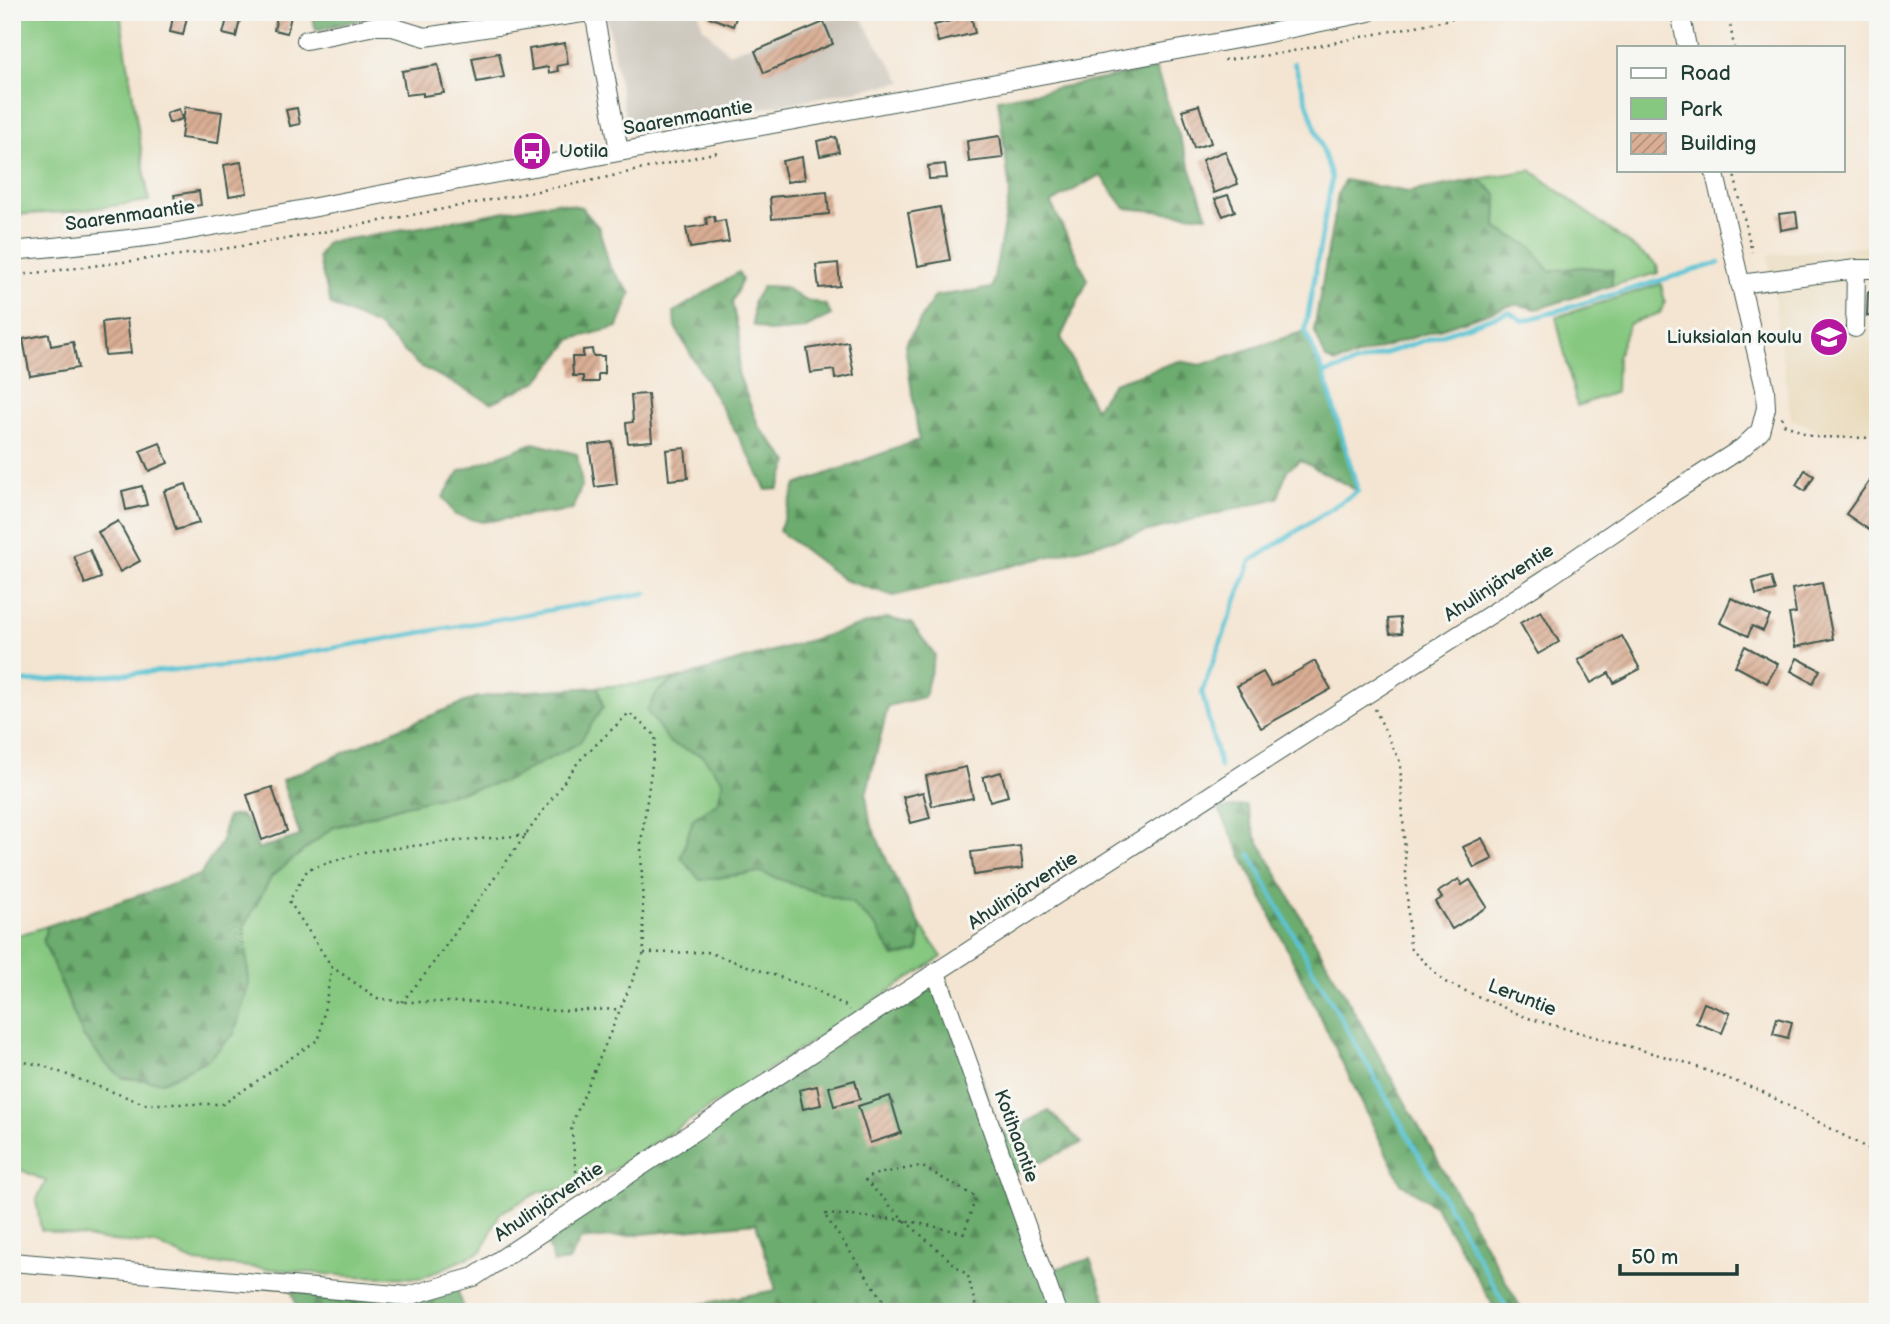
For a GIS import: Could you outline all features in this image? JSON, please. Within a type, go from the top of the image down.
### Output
[{"type":"street","points":[[306,40],[375,26],[389,26],[425,37],[591,12],[619,151]]},
{"type":"street","name":"Saarenmaantie","points":[[12,251],[163,234],[1259,35],[1369,12]]},
{"type":"street","points":[[1679,12],[1687,46]]},
{"type":"street","name":"Ahulinjärventie","points":[[12,1262],[408,1296],[474,1277],[859,1022],[1547,578],[1742,448],[1760,430],[1766,408],[1765,389],[1714,172]]},
{"type":"street","points":[[1740,284],[1856,269],[1878,269]]},
{"type":"street","points":[[1855,328],[1856,269]]},
{"type":"street","name":"Kotihaantie","points":[[936,974],[1057,1312]]},
{"type":"path","points":[[1216,60],[1278,54],[1485,12]]},
{"type":"path","points":[[1728,12],[1734,46]]},
{"type":"path","points":[[12,275],[281,240],[590,181],[728,150]]},
{"type":"path","points":[[1779,410],[1784,424],[1813,437],[1878,438]]},
{"type":"path","name":"Leruntie","points":[[1367,694],[1400,762],[1410,948],[1445,982],[1528,1018],[1684,1062],[1761,1091],[1878,1154]]},
{"type":"path","points":[[402,1002],[426,973],[579,761],[629,713],[656,736],[641,843],[644,953],[571,1126],[580,1206]]},
{"type":"path","points":[[527,835],[364,852],[308,869],[289,901],[332,967],[377,998],[402,1002],[476,1002],[556,1011],[621,1009]]},
{"type":"path","points":[[644,953],[707,952],[814,989],[846,1006],[859,1022]]},
{"type":"path","points":[[12,1059],[41,1065],[145,1104],[223,1104],[319,1039],[332,967]]},
{"type":"path","points":[[879,1312],[884,1301],[824,1214],[904,1220],[964,1234],[976,1197],[921,1166],[872,1175],[865,1180],[904,1220],[968,1276],[977,1312]]},
{"type":"shaded area","points":[[628,12],[699,12],[702,26],[728,53],[848,12],[858,12],[903,82],[640,131],[626,122],[607,17]]},
{"type":"shaded area","name":"Liuksialan koulu","points":[[1878,244],[1878,432],[1824,433],[1791,419],[1768,255]]},
{"type":"green space","points":[[12,12],[120,12],[149,201],[68,212],[12,215]]},
{"type":"green space","points":[[311,12],[376,12],[376,16],[316,30]]},
{"type":"green space","points":[[1156,69],[1207,216],[1125,208],[1100,175],[1051,203],[1088,280],[1061,337],[1095,409],[1113,383],[1179,361],[1201,365],[1305,331],[1324,374],[1358,491],[1300,460],[1287,470],[1278,498],[894,596],[844,580],[779,531],[796,485],[919,440],[905,345],[935,296],[992,288],[1010,192],[998,99]]},
{"type":"green space","points":[[1531,170],[1657,265],[1658,273],[1611,286],[1612,270],[1582,267],[1549,271],[1531,247],[1496,228],[1497,195],[1479,179]]},
{"type":"green space","points":[[1479,179],[1497,195],[1496,228],[1532,247],[1549,271],[1582,267],[1613,270],[1611,286],[1537,309],[1515,304],[1336,363],[1326,359],[1314,330],[1338,193],[1345,180],[1408,192]]},
{"type":"green space","points":[[555,202],[581,207],[599,228],[610,268],[631,293],[618,327],[572,339],[538,381],[491,403],[418,365],[379,327],[331,305],[318,257],[327,242]]},
{"type":"green space","points":[[739,272],[742,280],[732,302],[740,340],[738,373],[759,427],[789,462],[778,489],[766,490],[750,457],[675,327],[674,312]]},
{"type":"green space","points":[[1661,284],[1665,302],[1660,313],[1629,324],[1617,357],[1616,392],[1577,406],[1556,317]]},
{"type":"green space","points":[[763,286],[785,287],[802,299],[826,305],[831,315],[804,329],[770,332],[753,325],[753,302]]},
{"type":"green space","points":[[533,443],[577,454],[582,485],[572,510],[482,522],[455,515],[443,497],[460,471]]},
{"type":"green space","points":[[886,618],[911,623],[935,655],[924,697],[888,706],[866,795],[870,822],[892,872],[921,926],[918,951],[894,957],[877,928],[852,903],[760,872],[700,880],[681,857],[693,819],[718,802],[723,781],[703,756],[670,743],[647,711],[657,692],[676,679]]},
{"type":"green space","points":[[676,679],[657,692],[670,743],[703,756],[723,781],[718,802],[693,820],[700,880],[760,872],[852,903],[877,928],[894,957],[918,951],[921,926],[942,957],[588,1186],[539,1192],[500,1213],[482,1251],[422,1278],[349,1276],[195,1262],[158,1245],[102,1240],[41,1230],[36,1201],[46,1181],[12,1166],[12,937],[47,926],[43,940],[83,1036],[249,984],[244,927],[272,876],[332,828],[402,806],[603,707],[598,687]]},
{"type":"green space","points":[[598,687],[603,707],[579,743],[506,781],[402,806],[332,828],[272,876],[244,927],[249,984],[234,1034],[209,1059],[163,1082],[123,1078],[105,1063],[83,1036],[43,940],[47,926],[200,875],[221,843],[227,817],[240,815],[250,825],[258,849],[300,836],[282,780],[400,728],[475,698],[511,692]]},
{"type":"green space","points":[[1246,805],[1255,835],[1523,1312],[1497,1312],[1435,1206],[1401,1183],[1219,809]]},
{"type":"green space","points":[[945,975],[1001,1135],[1049,1111],[1082,1143],[1012,1174],[1044,1272],[1090,1259],[1106,1302],[1096,1312],[659,1312],[776,1290],[756,1223],[580,1240],[569,1261],[554,1263],[543,1230]]},
{"type":"green space","points":[[455,1282],[465,1312],[298,1312],[290,1286],[408,1296]]},
{"type":"building","points":[[174,12],[188,12],[183,35],[170,32]]},
{"type":"building","points":[[221,12],[242,12],[236,37],[223,34],[228,15]]},
{"type":"building","points":[[278,12],[292,12],[287,33],[274,30]]},
{"type":"building","points":[[711,12],[738,12],[733,26],[709,17]]},
{"type":"building","points":[[971,16],[975,33],[938,42],[934,25]]},
{"type":"building","points":[[824,22],[833,44],[764,73],[755,51]]},
{"type":"building","points":[[565,43],[568,64],[557,66],[558,71],[549,73],[548,67],[532,70],[529,49]]},
{"type":"building","points":[[499,53],[504,77],[477,82],[472,58]]},
{"type":"building","points":[[438,65],[444,93],[406,95],[402,71]]},
{"type":"building","points":[[1199,105],[1211,143],[1194,148],[1182,110]]},
{"type":"building","points":[[185,107],[222,112],[218,143],[181,138]]},
{"type":"building","points":[[297,108],[300,124],[290,126],[286,110]]},
{"type":"building","points":[[179,109],[182,119],[169,123],[166,113]]},
{"type":"building","points":[[1000,136],[1003,158],[969,162],[967,141]]},
{"type":"building","points":[[836,137],[839,152],[820,156],[817,141]]},
{"type":"building","points":[[1225,151],[1238,184],[1214,193],[1202,160]]},
{"type":"building","points":[[802,157],[805,179],[787,182],[782,161]]},
{"type":"building","points":[[241,162],[247,193],[229,196],[224,165]]},
{"type":"building","points":[[945,164],[947,178],[929,179],[928,166]]},
{"type":"building","points":[[199,191],[201,205],[189,207],[190,213],[178,215],[174,195]]},
{"type":"building","points":[[827,192],[829,214],[772,219],[770,197]]},
{"type":"building","points":[[1228,195],[1235,211],[1223,216],[1215,199]]},
{"type":"building","points":[[940,207],[950,260],[918,266],[908,213]]},
{"type":"building","points":[[1796,212],[1798,227],[1781,230],[1779,214]]},
{"type":"building","points":[[714,216],[715,222],[725,220],[729,242],[690,248],[686,228],[707,225],[706,218]]},
{"type":"building","points":[[838,263],[840,286],[819,288],[816,265]]},
{"type":"building","points":[[1868,292],[1878,293],[1878,317],[1867,316]]},
{"type":"building","points":[[127,319],[131,353],[105,355],[102,322]]},
{"type":"building","points":[[49,334],[51,346],[73,342],[78,368],[30,376],[23,339]]},
{"type":"building","points":[[848,342],[854,375],[835,379],[834,370],[811,373],[807,349]]},
{"type":"building","points":[[592,349],[593,356],[604,356],[604,374],[598,374],[598,382],[583,382],[583,376],[573,376],[572,357],[583,357],[583,350]]},
{"type":"building","points":[[648,394],[652,441],[628,443],[626,423],[633,422],[631,395]]},
{"type":"building","points":[[612,442],[617,484],[595,487],[589,445]]},
{"type":"building","points":[[160,443],[168,463],[149,471],[140,451]]},
{"type":"building","points":[[685,448],[688,478],[669,480],[666,450]]},
{"type":"building","points":[[1878,469],[1878,536],[1846,514]]},
{"type":"building","points":[[1805,470],[1814,476],[1805,491],[1796,485]]},
{"type":"building","points":[[186,484],[199,523],[176,530],[164,491]]},
{"type":"building","points":[[142,486],[147,505],[126,510],[122,491]]},
{"type":"building","points":[[118,521],[140,561],[120,572],[98,532]]},
{"type":"building","points":[[90,550],[101,578],[85,584],[74,556]]},
{"type":"building","points":[[1771,577],[1775,591],[1756,595],[1753,582]]},
{"type":"building","points":[[1822,583],[1833,639],[1795,647],[1789,614],[1796,613],[1792,589]]},
{"type":"building","points":[[1731,598],[1770,616],[1763,631],[1752,626],[1748,636],[1720,623]]},
{"type":"building","points":[[1541,611],[1559,642],[1538,654],[1520,623]]},
{"type":"building","points":[[1400,618],[1402,633],[1390,634],[1388,619]]},
{"type":"building","points":[[1622,636],[1640,669],[1614,683],[1609,673],[1591,683],[1578,660]]},
{"type":"building","points":[[1745,646],[1778,664],[1767,683],[1735,666]]},
{"type":"building","points":[[1797,658],[1820,670],[1813,683],[1791,671]]},
{"type":"building","points":[[1315,661],[1331,689],[1261,728],[1237,686],[1263,672],[1271,686]]},
{"type":"building","points":[[966,767],[973,798],[932,806],[926,776]]},
{"type":"building","points":[[1001,772],[1008,796],[990,801],[983,777]]},
{"type":"building","points":[[272,787],[287,831],[262,840],[247,795]]},
{"type":"building","points":[[923,792],[930,818],[911,823],[903,797]]},
{"type":"building","points":[[1482,838],[1493,859],[1474,868],[1463,847]]},
{"type":"building","points":[[1020,846],[1023,868],[974,875],[971,852]]},
{"type":"building","points":[[1459,879],[1462,885],[1470,880],[1487,907],[1452,929],[1435,902],[1442,898],[1438,892]]},
{"type":"building","points":[[1704,1003],[1730,1013],[1722,1033],[1696,1023]]},
{"type":"building","points":[[1777,1018],[1792,1022],[1788,1038],[1773,1034]]},
{"type":"building","points":[[855,1080],[860,1099],[834,1106],[829,1087]]},
{"type":"building","points":[[817,1086],[821,1105],[803,1109],[799,1090]]},
{"type":"building","points":[[890,1096],[901,1133],[870,1143],[858,1106]]},
{"type":"waterway","points":[[1294,63],[1332,178],[1305,331],[1324,374]]},
{"type":"waterway","points":[[1220,767],[1202,692],[1251,561],[1358,491],[1324,374],[1509,312],[1523,321],[1719,263]]},
{"type":"waterway","points":[[12,683],[236,665],[647,593]]},
{"type":"waterway","points":[[1250,854],[1304,954],[1509,1312]]},
{"type":"place","name":"Uotila","points":[[532,151]]},
{"type":"place","name":"Liuksialan koulu","points":[[1829,337]]}]
